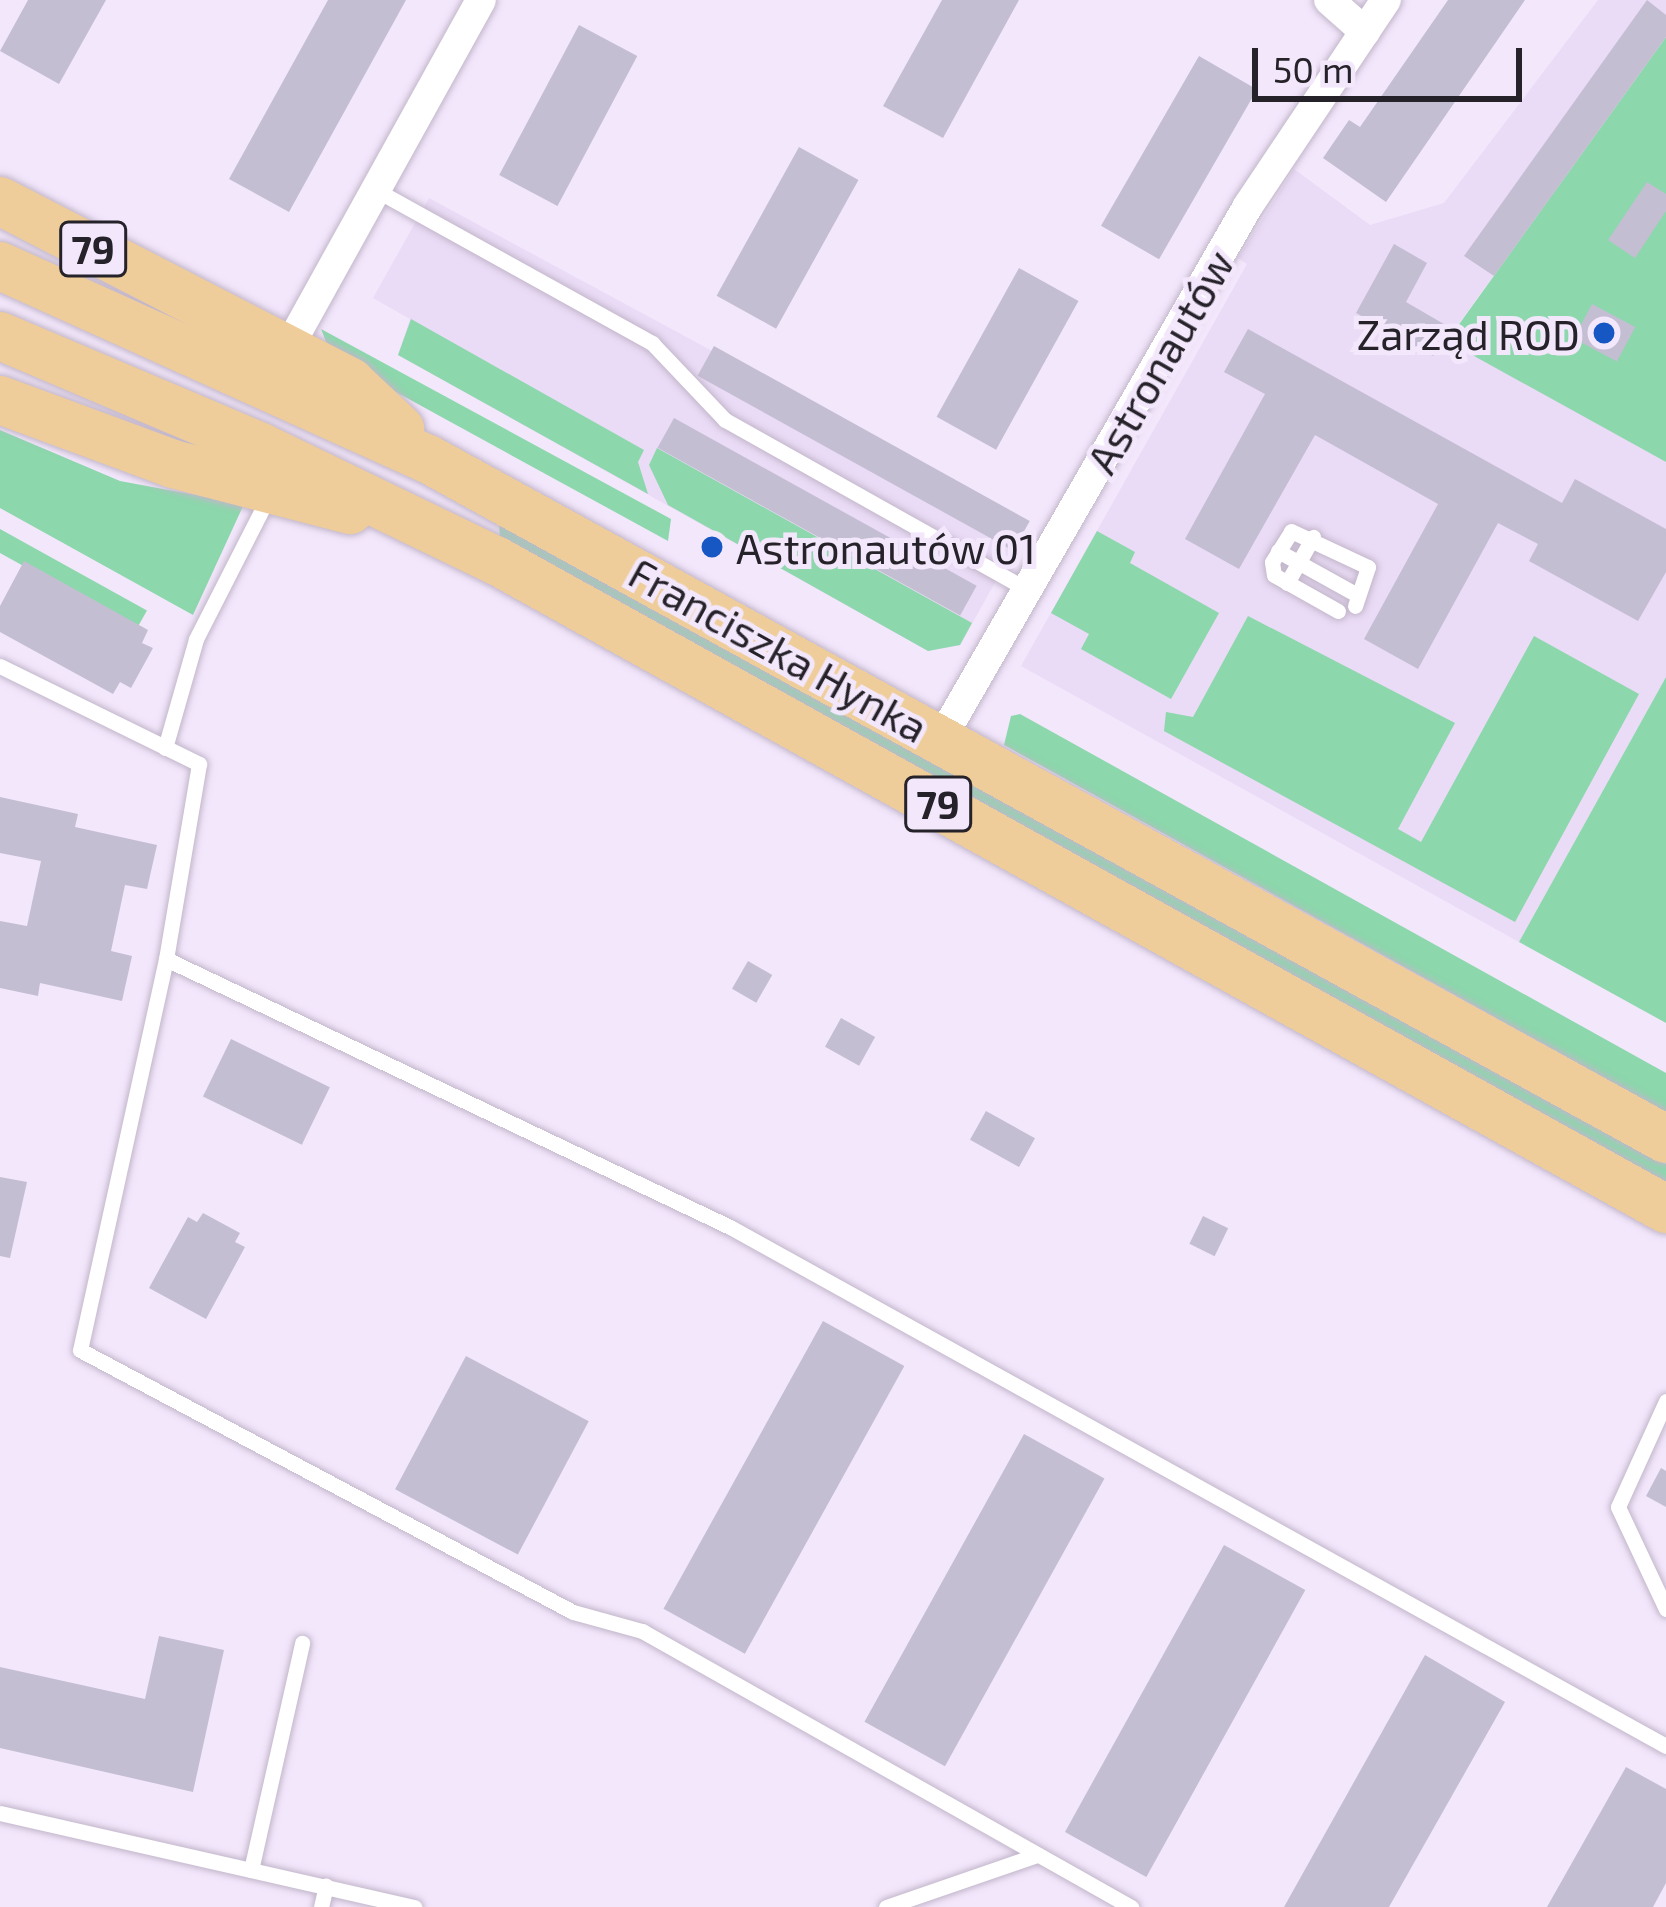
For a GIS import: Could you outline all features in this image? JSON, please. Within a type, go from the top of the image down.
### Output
[{"type":"main road","name":"79","points":[[0,201],[350,382],[428,459]]},
{"type":"main road","name":"Franciszka Hynka","points":[[0,266],[428,459],[1666,1139]]},
{"type":"main road","name":"Franciszka Hynka","points":[[0,336],[442,532],[1666,1209]]},
{"type":"main road","name":"79","points":[[0,400],[272,491],[442,532]]},
{"type":"street","points":[[287,350],[481,0]]},
{"type":"street","points":[[1328,0],[1365,32]]},
{"type":"street","name":"Astronautów","points":[[941,739],[1023,587],[1248,206],[1386,0]]},
{"type":"lane","points":[[376,190],[652,343],[725,420],[1023,587]]},
{"type":"lane","points":[[165,748],[196,639],[272,491]]},
{"type":"lane","points":[[1291,531],[1313,537],[1368,567],[1348,603],[1287,583],[1272,571],[1291,531]]},
{"type":"lane","points":[[1287,583],[1313,537]]},
{"type":"lane","points":[[1278,551],[1299,562],[1348,603]]},
{"type":"lane","points":[[0,666],[199,764],[166,959],[80,1349],[573,1612],[642,1630],[1131,1907]]},
{"type":"lane","points":[[166,959],[730,1227],[1666,1746]]},
{"type":"lane","points":[[1666,1401],[1618,1507],[1666,1609]]},
{"type":"lane","points":[[251,1870],[302,1643]]},
{"type":"lane","points":[[0,1814],[414,1907]]},
{"type":"lane","points":[[886,1907],[1037,1855]]},
{"type":"lane","points":[[321,1907],[326,1886]]},
{"type":"shaded area","points":[[1598,0],[1666,0],[1666,37],[1447,340],[1666,462],[1666,677],[1519,942],[1021,666],[1247,264],[1238,258],[1294,169],[1370,225],[1444,203]]},
{"type":"shaded area","points":[[429,198],[1029,522],[960,645],[928,651],[398,355],[410,319],[373,298]]},
{"type":"green space","points":[[1666,37],[1666,462],[1447,341]]},
{"type":"green space","points":[[411,319],[644,450],[638,462],[648,494],[398,355]]},
{"type":"green space","points":[[321,329],[671,519],[668,541],[332,357]]},
{"type":"green space","points":[[0,430],[120,481],[244,504],[193,615],[0,508]]},
{"type":"green space","points":[[657,448],[972,623],[960,645],[928,651],[668,505],[649,465]]},
{"type":"green space","points":[[499,522],[1666,1164],[1666,1185],[500,540]]},
{"type":"green space","points":[[0,529],[147,610],[137,629],[0,553]]},
{"type":"green space","points":[[1097,531],[1135,552],[1130,563],[1219,613],[1171,699],[1081,649],[1089,634],[1051,613]]},
{"type":"green space","points":[[1248,616],[1455,723],[1398,829],[1421,842],[1534,636],[1639,694],[1515,922],[1164,731],[1166,712],[1193,717]]},
{"type":"green space","points":[[1666,677],[1666,1023],[1519,942]]},
{"type":"green space","points":[[1020,714],[1666,1073],[1666,1112],[1004,745],[1011,716]]},
{"type":"building","points":[[28,0],[106,0],[59,84],[0,51]]},
{"type":"building","points":[[328,0],[406,0],[289,212],[229,179]]},
{"type":"building","points":[[942,0],[1019,0],[943,138],[883,106]]},
{"type":"building","points":[[1448,0],[1525,0],[1386,202],[1323,158],[1349,120],[1360,127]]},
{"type":"building","points":[[1647,0],[1666,15],[1666,37],[1494,276],[1464,256]]},
{"type":"building","points":[[579,25],[637,56],[557,206],[499,175]]},
{"type":"building","points":[[1199,56],[1257,90],[1159,259],[1101,226]]},
{"type":"building","points":[[799,147],[858,180],[776,329],[717,296]]},
{"type":"building","points":[[1647,182],[1666,194],[1666,211],[1635,258],[1608,240]]},
{"type":"building","points":[[1394,244],[1427,263],[1406,302],[1449,327],[1433,356],[1356,313]]},
{"type":"building","points":[[1019,268],[1078,301],[996,450],[937,417]]},
{"type":"building","name":"Zarząd ROD","points":[[1592,304],[1635,327],[1617,361],[1574,338]]},
{"type":"building","points":[[1248,329],[1562,503],[1575,479],[1666,529],[1666,572],[1638,621],[1529,561],[1538,544],[1498,523],[1418,669],[1364,639],[1438,504],[1315,435],[1239,569],[1185,539],[1265,394],[1224,372]]},
{"type":"building","points":[[714,346],[1030,521],[1013,551],[698,376]]},
{"type":"building","points":[[674,418],[977,586],[960,615],[658,448]]},
{"type":"building","points":[[24,561],[148,630],[142,643],[153,648],[131,688],[120,682],[113,694],[0,632],[0,606]]},
{"type":"building","points":[[0,797],[78,814],[75,827],[157,845],[147,889],[125,885],[111,951],[132,956],[122,1001],[40,983],[38,996],[0,988],[0,921],[27,926],[41,861],[0,853]]},
{"type":"building","points":[[748,961],[772,975],[756,1003],[732,989]]},
{"type":"building","points":[[841,1018],[875,1037],[859,1066],[825,1047]]},
{"type":"building","points":[[231,1039],[330,1087],[302,1145],[203,1097]]},
{"type":"building","points":[[986,1111],[1035,1138],[1019,1167],[970,1140]]},
{"type":"building","points":[[0,1177],[27,1182],[10,1258],[0,1256]]},
{"type":"building","points":[[203,1213],[240,1233],[235,1242],[245,1247],[206,1319],[149,1288],[188,1217],[197,1222]]},
{"type":"building","points":[[1203,1216],[1228,1228],[1215,1256],[1189,1244]]},
{"type":"building","points":[[823,1321],[904,1366],[745,1654],[663,1609]]},
{"type":"building","points":[[466,1356],[589,1421],[518,1555],[395,1489]]},
{"type":"building","points":[[1024,1434],[1104,1479],[945,1766],[864,1722]]},
{"type":"building","points":[[1661,1468],[1666,1471],[1666,1507],[1646,1496]]},
{"type":"building","points":[[1224,1545],[1305,1590],[1146,1877],[1065,1832]]},
{"type":"building","points":[[159,1636],[224,1650],[193,1792],[0,1748],[0,1667],[145,1699]]},
{"type":"building","points":[[1425,1655],[1505,1702],[1389,1907],[1284,1907]]},
{"type":"building","points":[[1626,1767],[1666,1789],[1666,1883],[1653,1907],[1547,1907]]},
{"type":"place","name":"Zarząd ROD","points":[[1604,333]]},
{"type":"place","name":"Astronautów 01","points":[[712,547]]}]
